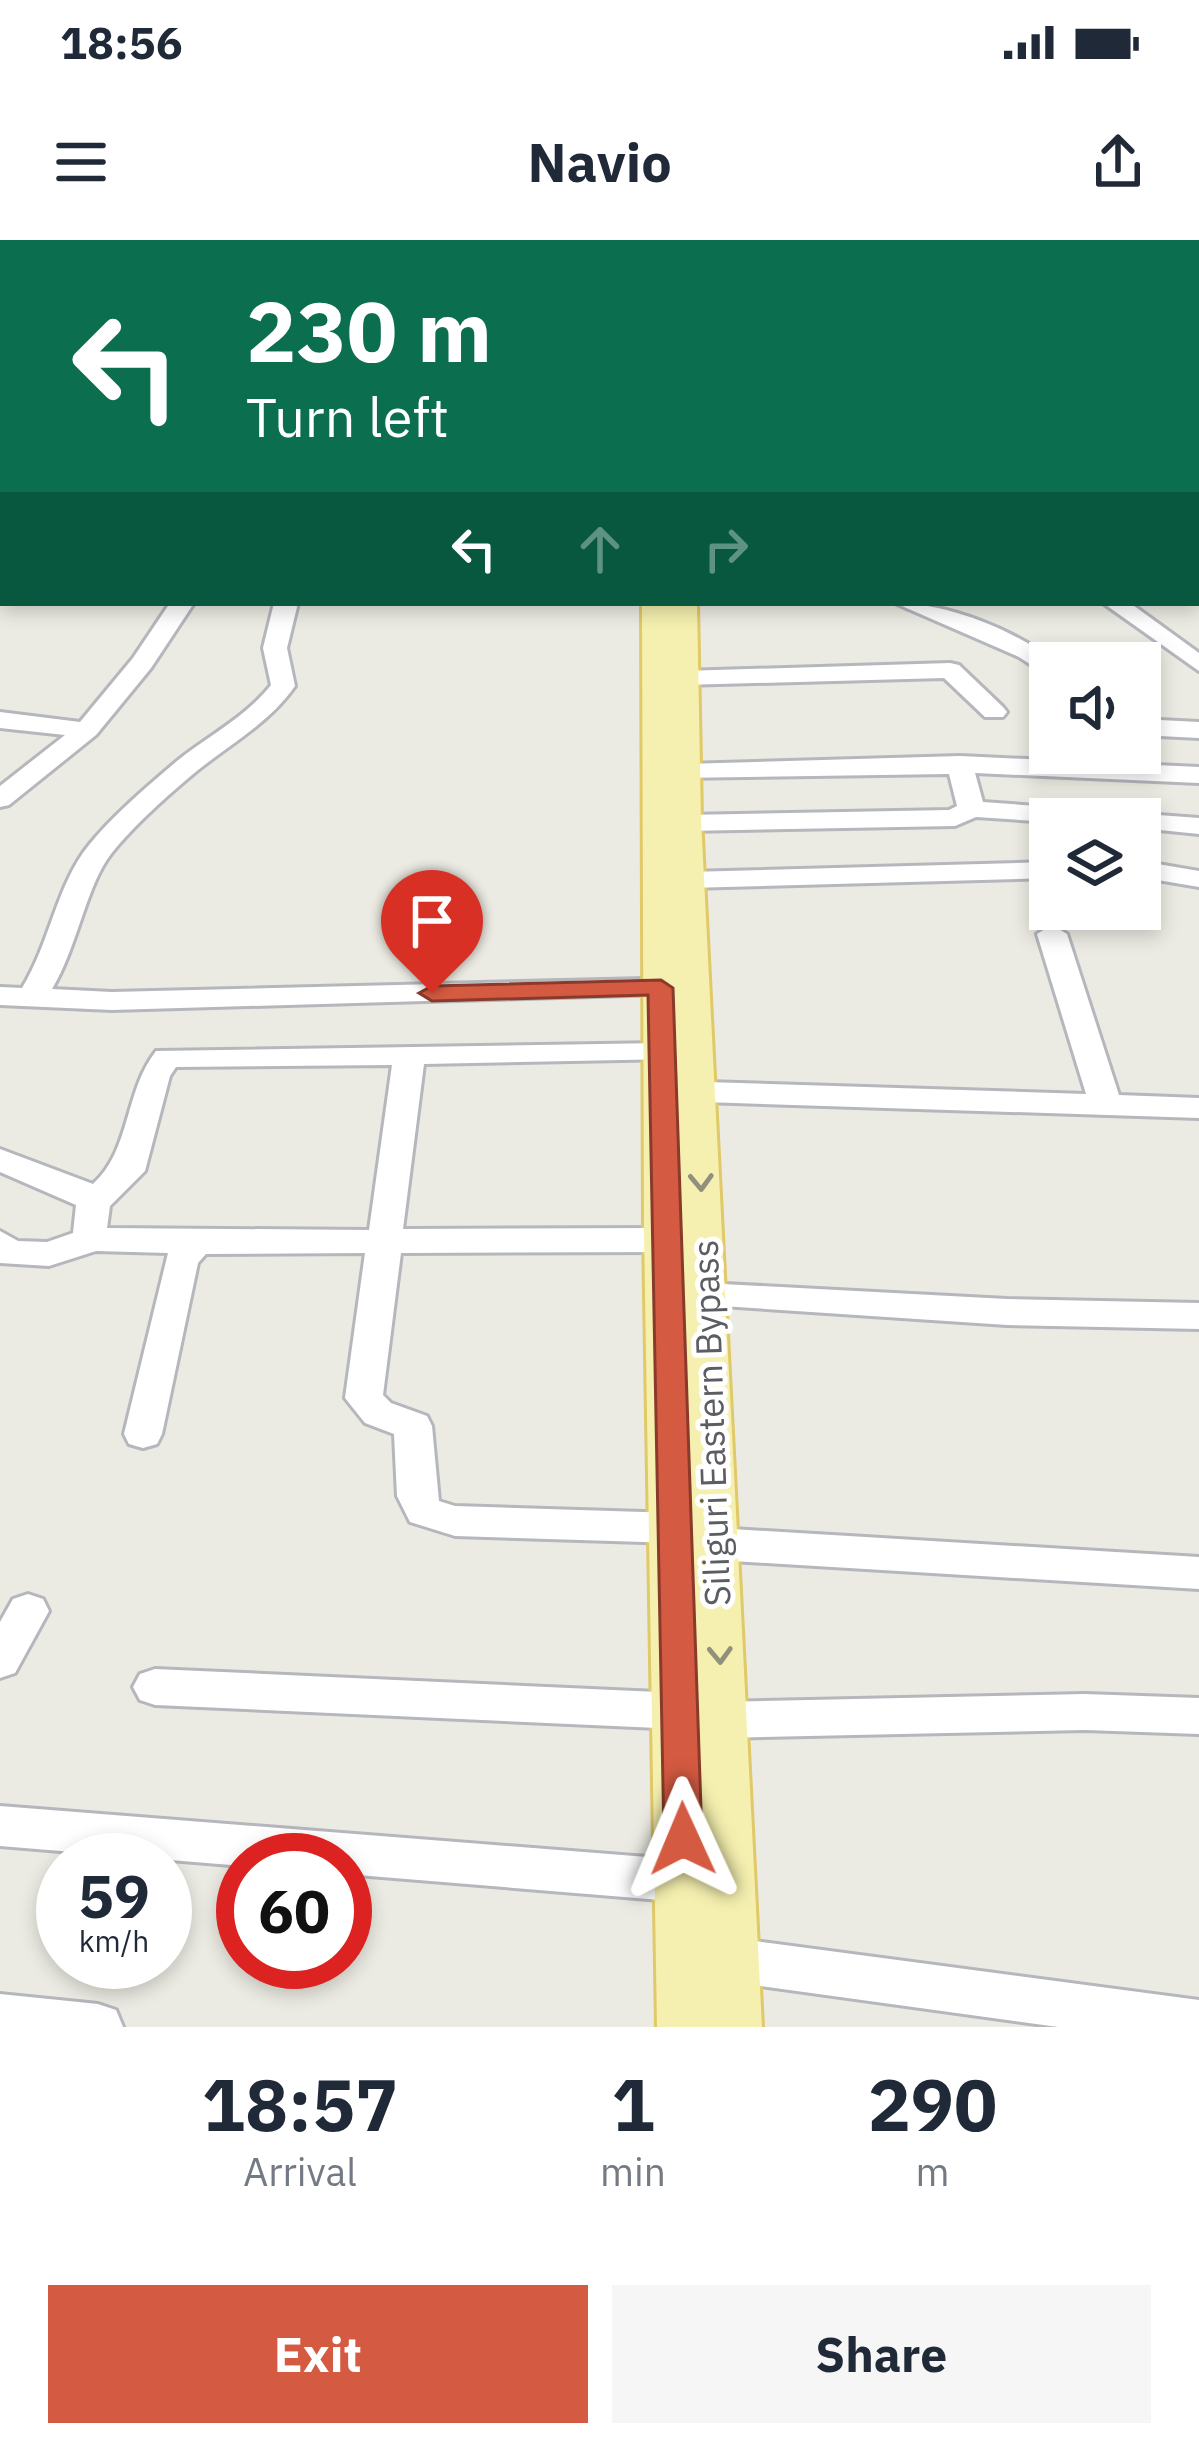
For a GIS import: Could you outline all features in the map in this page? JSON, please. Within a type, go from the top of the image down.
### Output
[{"type":"main road","name":"Siliguri Eastern Bypass","points":[[656,606],[676,987],[666,1240],[675,1528],[731,1960],[733,2027]]},
{"type":"main road","name":"Siliguri Eastern Bypass","points":[[676,987],[688,880],[682,606]]},
{"type":"main road","name":"Siliguri Eastern Bypass","points":[[674,1078],[705,1294],[716,1544],[685,1881],[686,2027]]},
{"type":"street","points":[[0,799],[87,730],[142,663],[180,606]]},
{"type":"street","points":[[15,998],[56,958],[85,874],[100,849],[187,766],[272,704],[283,686],[275,648],[285,606]]},
{"type":"street","points":[[915,606],[1029,656]]},
{"type":"street","points":[[1118,606],[1199,664]]},
{"type":"street","points":[[1150,629],[1199,627]]},
{"type":"street","points":[[682,678],[950,670],[994,712]]},
{"type":"street","points":[[0,720],[87,730]]},
{"type":"street","points":[[1161,728],[1199,730]]},
{"type":"street","points":[[686,772],[960,764],[1199,775]]},
{"type":"street","points":[[686,823],[956,818],[967,815],[971,808],[960,764]]},
{"type":"street","points":[[971,808],[1029,812]]},
{"type":"street","points":[[1161,822],[1199,826]]},
{"type":"street","points":[[688,880],[1029,871]]},
{"type":"street","points":[[1161,873],[1199,879]]},
{"type":"street","points":[[1052,934],[1106,1105]]},
{"type":"street","points":[[15,998],[676,987]]},
{"type":"street","points":[[94,1239],[89,1230],[94,1202],[128,1171],[154,1075],[167,1058],[409,1054],[674,1078],[1199,1108]]},
{"type":"street","points":[[409,1054],[364,1398],[378,1413],[412,1426],[417,1496],[424,1511],[455,1520],[675,1528]]},
{"type":"street","points":[[0,1160],[82,1192],[94,1202]]},
{"type":"street","points":[[0,1243],[8,1253],[26,1257],[94,1239],[666,1240]]},
{"type":"street","points":[[143,1434],[181,1261],[196,1242]]},
{"type":"street","points":[[705,1294],[1007,1312],[1199,1316]]},
{"type":"street","points":[[716,1544],[1199,1573]]},
{"type":"street","points":[[0,1661],[28,1611]]},
{"type":"street","points":[[155,1687],[701,1716],[1085,1712],[1199,1716]]},
{"type":"street","points":[[0,1826],[685,1881]]},
{"type":"street","points":[[731,1960],[1199,2023]]},
{"type":"street","points":[[0,2017],[98,2027]]},
{"type":"route","points":[[432,993],[661,988],[683,1839]]}]
